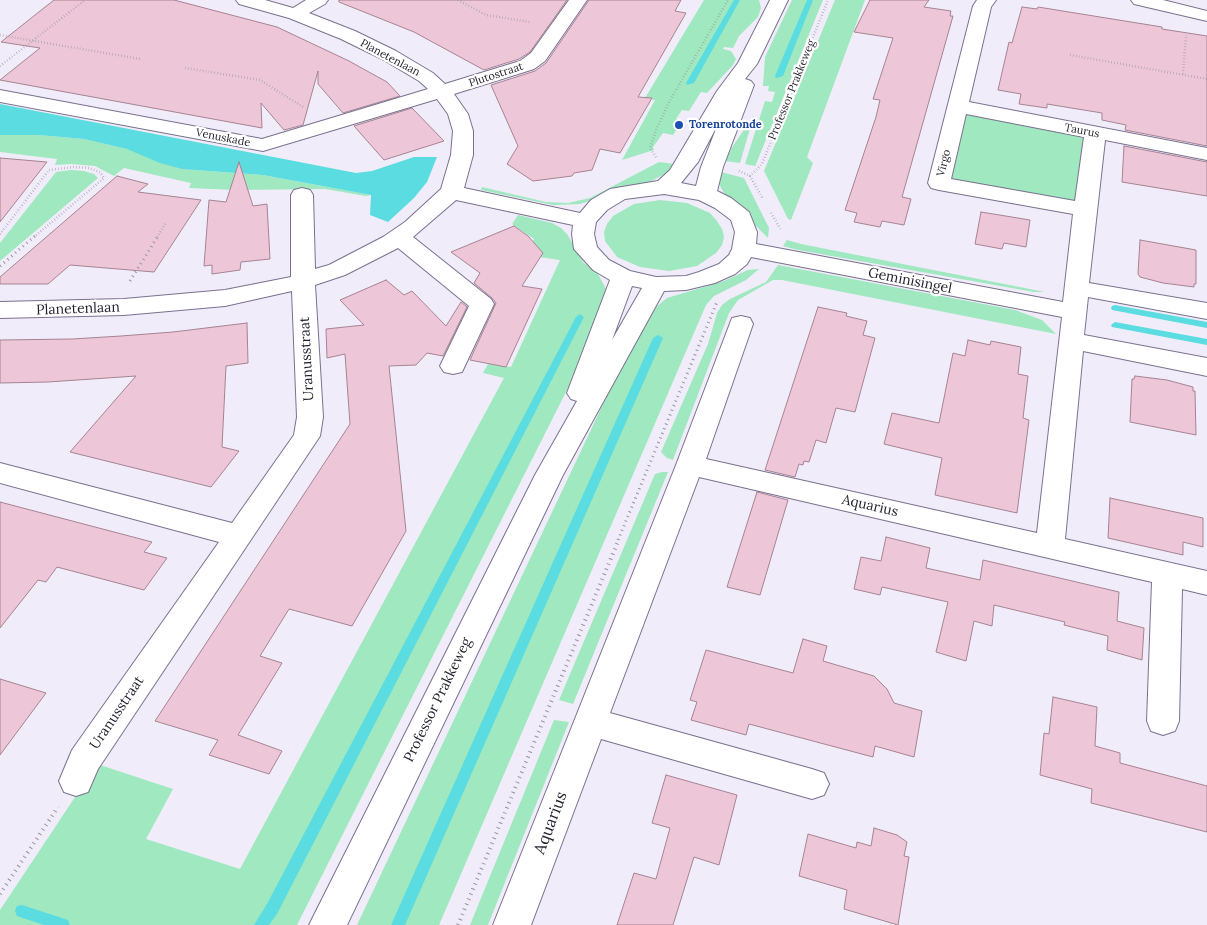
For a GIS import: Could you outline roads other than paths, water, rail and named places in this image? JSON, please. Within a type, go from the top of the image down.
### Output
[{"type":"street","name":"Planetenlaan","points":[[0,310],[124,307],[225,298],[303,281],[337,270],[399,236],[412,227],[450,192],[456,180],[462,155],[463,131],[458,114],[442,91],[426,77],[389,55],[348,35],[295,14],[245,0]]},
{"type":"street","points":[[295,14],[319,0]]},
{"type":"street","name":"Plutostraat","points":[[442,91],[527,65],[538,57],[578,0]]},
{"type":"street","points":[[664,187],[678,175],[687,162],[727,91],[747,64],[779,0]]},
{"type":"street","name":"Virgo","points":[[987,0],[982,6],[939,183],[1085,208]]},
{"type":"street","points":[[1140,0],[1207,16]]},
{"type":"street","points":[[705,194],[712,167],[744,85],[747,64]]},
{"type":"street","name":"Venuskade","points":[[0,96],[263,145],[442,91]]},
{"type":"street","name":"Taurus","points":[[958,106],[1095,134],[1207,154]]},
{"type":"street","points":[[1050,547],[1085,208],[1095,134]]},
{"type":"street","points":[[664,187],[705,194],[723,203],[740,217],[746,232],[744,249],[739,258],[727,269],[707,278],[686,283],[656,284],[623,277],[601,266],[586,248],[583,234],[585,220],[600,204],[618,194],[642,188],[664,187]]},
{"type":"street","points":[[450,192],[585,220]]},
{"type":"street","points":[[302,195],[303,281]]},
{"type":"street","points":[[399,236],[482,304],[453,366]]},
{"type":"street","name":"Geminisingel","points":[[744,249],[1075,312]]},
{"type":"street","name":"Professor Prakkeweg","points":[[549,475],[623,277]]},
{"type":"street","name":"Uranusstraat","points":[[76,781],[84,761],[307,436],[310,417],[303,281]]},
{"type":"street","name":"Professor Prakkeweg","points":[[328,925],[549,475],[656,284]]},
{"type":"street","points":[[1078,288],[1207,311]]},
{"type":"street","name":"Aquarius","points":[[512,925],[690,465],[741,324]]},
{"type":"street","points":[[1072,341],[1207,367]]},
{"type":"street","name":"Aquarius","points":[[690,465],[1207,583]]},
{"type":"street","points":[[0,473],[239,536]]},
{"type":"street","points":[[1163,721],[1167,574]]},
{"type":"street","points":[[590,722],[812,784]]},
{"type":"water","points":[[0,104],[356,173],[372,171],[414,157],[437,157],[427,182],[414,198],[388,222],[370,215],[371,195],[263,175],[182,169],[160,163],[127,149],[84,139],[39,135],[0,135]]},
{"type":"waterway","points":[[690,83],[737,0]]},
{"type":"waterway","points":[[779,76],[810,0]]},
{"type":"waterway","points":[[1115,308],[1207,325]]},
{"type":"waterway","points":[[261,925],[272,909],[580,317]]},
{"type":"waterway","points":[[1115,325],[1207,342]]},
{"type":"waterway","points":[[398,925],[658,338]]},
{"type":"waterway","points":[[22,911],[63,925]]},
{"type":"place","name":"Torenrotonde","points":[[679,125]]}]
